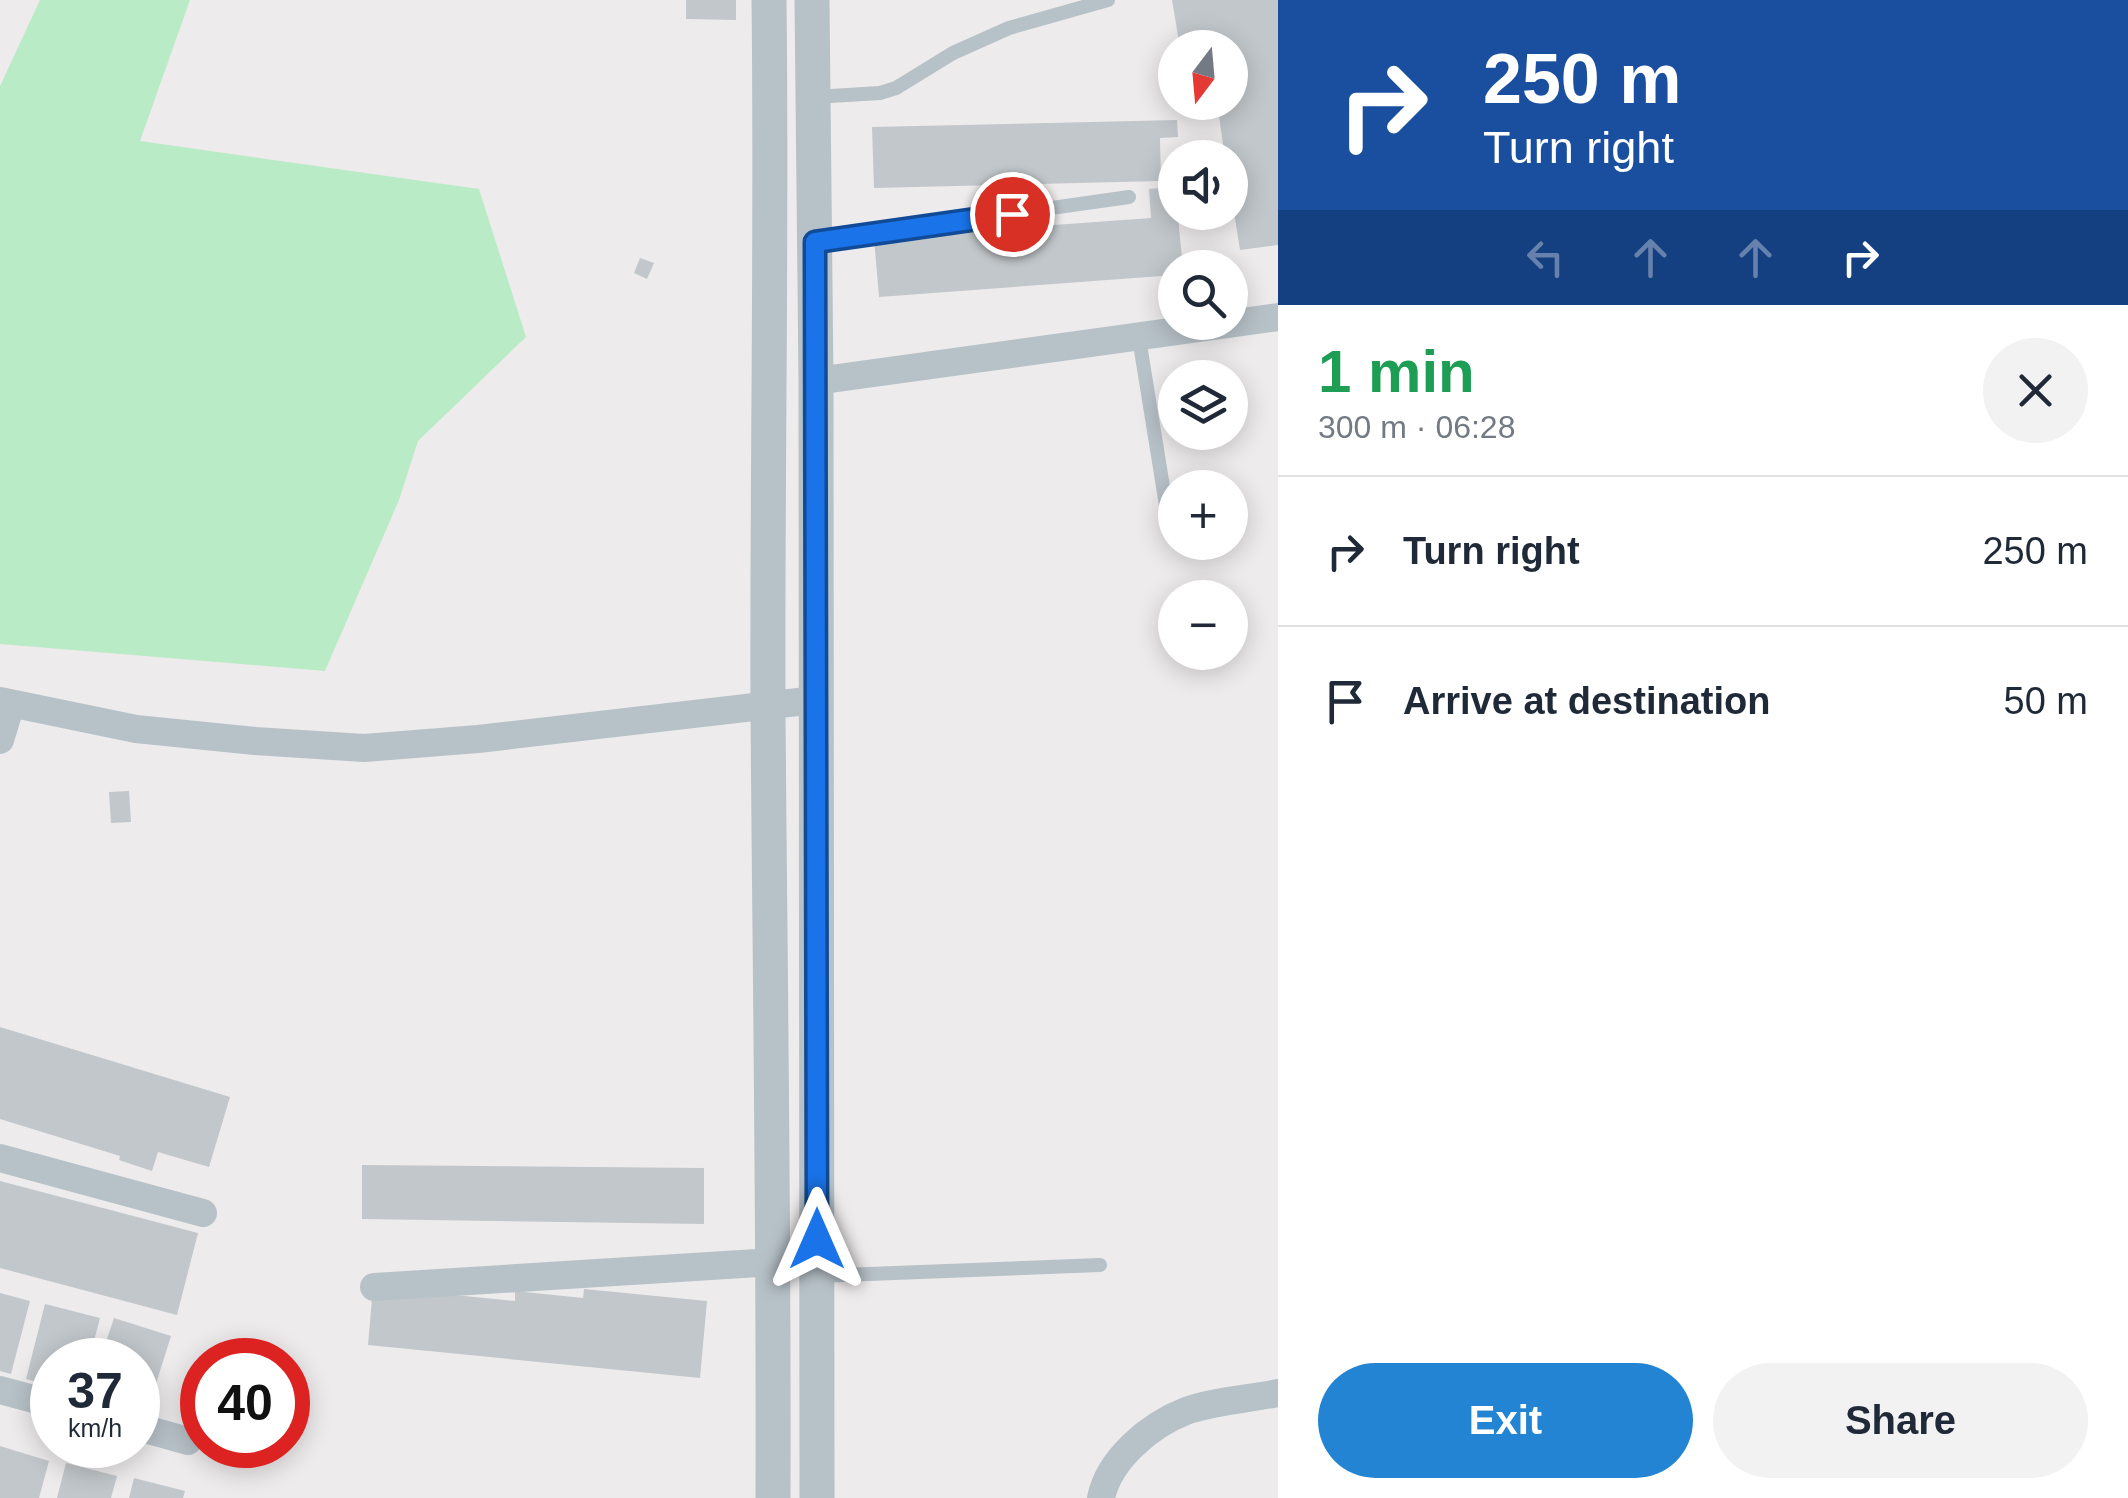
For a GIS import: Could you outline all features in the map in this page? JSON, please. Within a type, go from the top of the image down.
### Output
[{"type":"street","points":[[770,0],[768,707],[773,1498]]},
{"type":"street","points":[[812,0],[817,1498]]},
{"type":"street","points":[[816,381],[1278,317]]},
{"type":"street","points":[[0,740],[5,702],[136,729],[364,748],[478,739],[814,700]]},
{"type":"street","points":[[0,1158],[203,1213]]},
{"type":"street","points":[[374,1287],[774,1262]]},
{"type":"street","points":[[0,1390],[30,1398]]},
{"type":"street","points":[[1101,1498],[1103,1488],[1134,1443],[1172,1419],[1186,1412],[1278,1393]]},
{"type":"lane","points":[[813,97],[880,93],[896,88],[953,53],[1010,28],[1108,0]]},
{"type":"lane","points":[[815,242],[1128,196]]},
{"type":"lane","points":[[1140,338],[1161,470]]},
{"type":"lane","points":[[817,1276],[1100,1265]]},
{"type":"green space","points":[[40,0],[190,0],[140,141],[479,189],[526,337],[418,441],[399,500],[325,671],[0,644],[0,86]]},
{"type":"building","points":[[686,0],[736,0],[736,20],[686,19]]},
{"type":"building","points":[[1172,0],[1278,0],[1278,245],[1240,250],[1237,230],[1248,230],[1248,140],[1222,140],[1220,120],[1248,120],[1248,30],[1177,30]]},
{"type":"building","points":[[1177,120],[1178,137],[1158,140],[1158,181],[874,188],[872,127]]},
{"type":"building","points":[[1158,188],[1158,230],[1179,230],[1181,250],[1158,250],[1158,276],[879,297],[874,238],[1151,218],[1149,189]]},
{"type":"building","points":[[640,258],[654,263],[647,279],[634,273]]},
{"type":"building","points":[[129,791],[131,822],[111,823],[109,792]]},
{"type":"building","points":[[0,1027],[230,1097],[209,1167],[158,1152],[152,1171],[119,1160],[120,1156],[0,1119]]},
{"type":"building","points":[[362,1165],[704,1168],[704,1224],[362,1219]]},
{"type":"building","points":[[0,1181],[198,1233],[177,1315],[0,1268]]},
{"type":"building","points":[[373,1287],[515,1301],[515,1291],[583,1298],[584,1289],[707,1301],[700,1378],[368,1345]]},
{"type":"building","points":[[0,1293],[30,1301],[11,1374],[0,1371]]},
{"type":"building","points":[[45,1304],[100,1318],[95,1338],[36,1338]]},
{"type":"building","points":[[114,1318],[171,1336],[160,1371],[160,1338],[107,1338]]},
{"type":"building","points":[[0,1446],[30,1455],[30,1468],[47,1468],[39,1498],[0,1498]]},
{"type":"building","points":[[65,1468],[86,1468],[117,1476],[111,1498],[57,1498]]},
{"type":"building","points":[[134,1478],[185,1491],[183,1498],[129,1498]]},
{"type":"route","points":[[817,1239],[815,242],[1012,214]]}]
